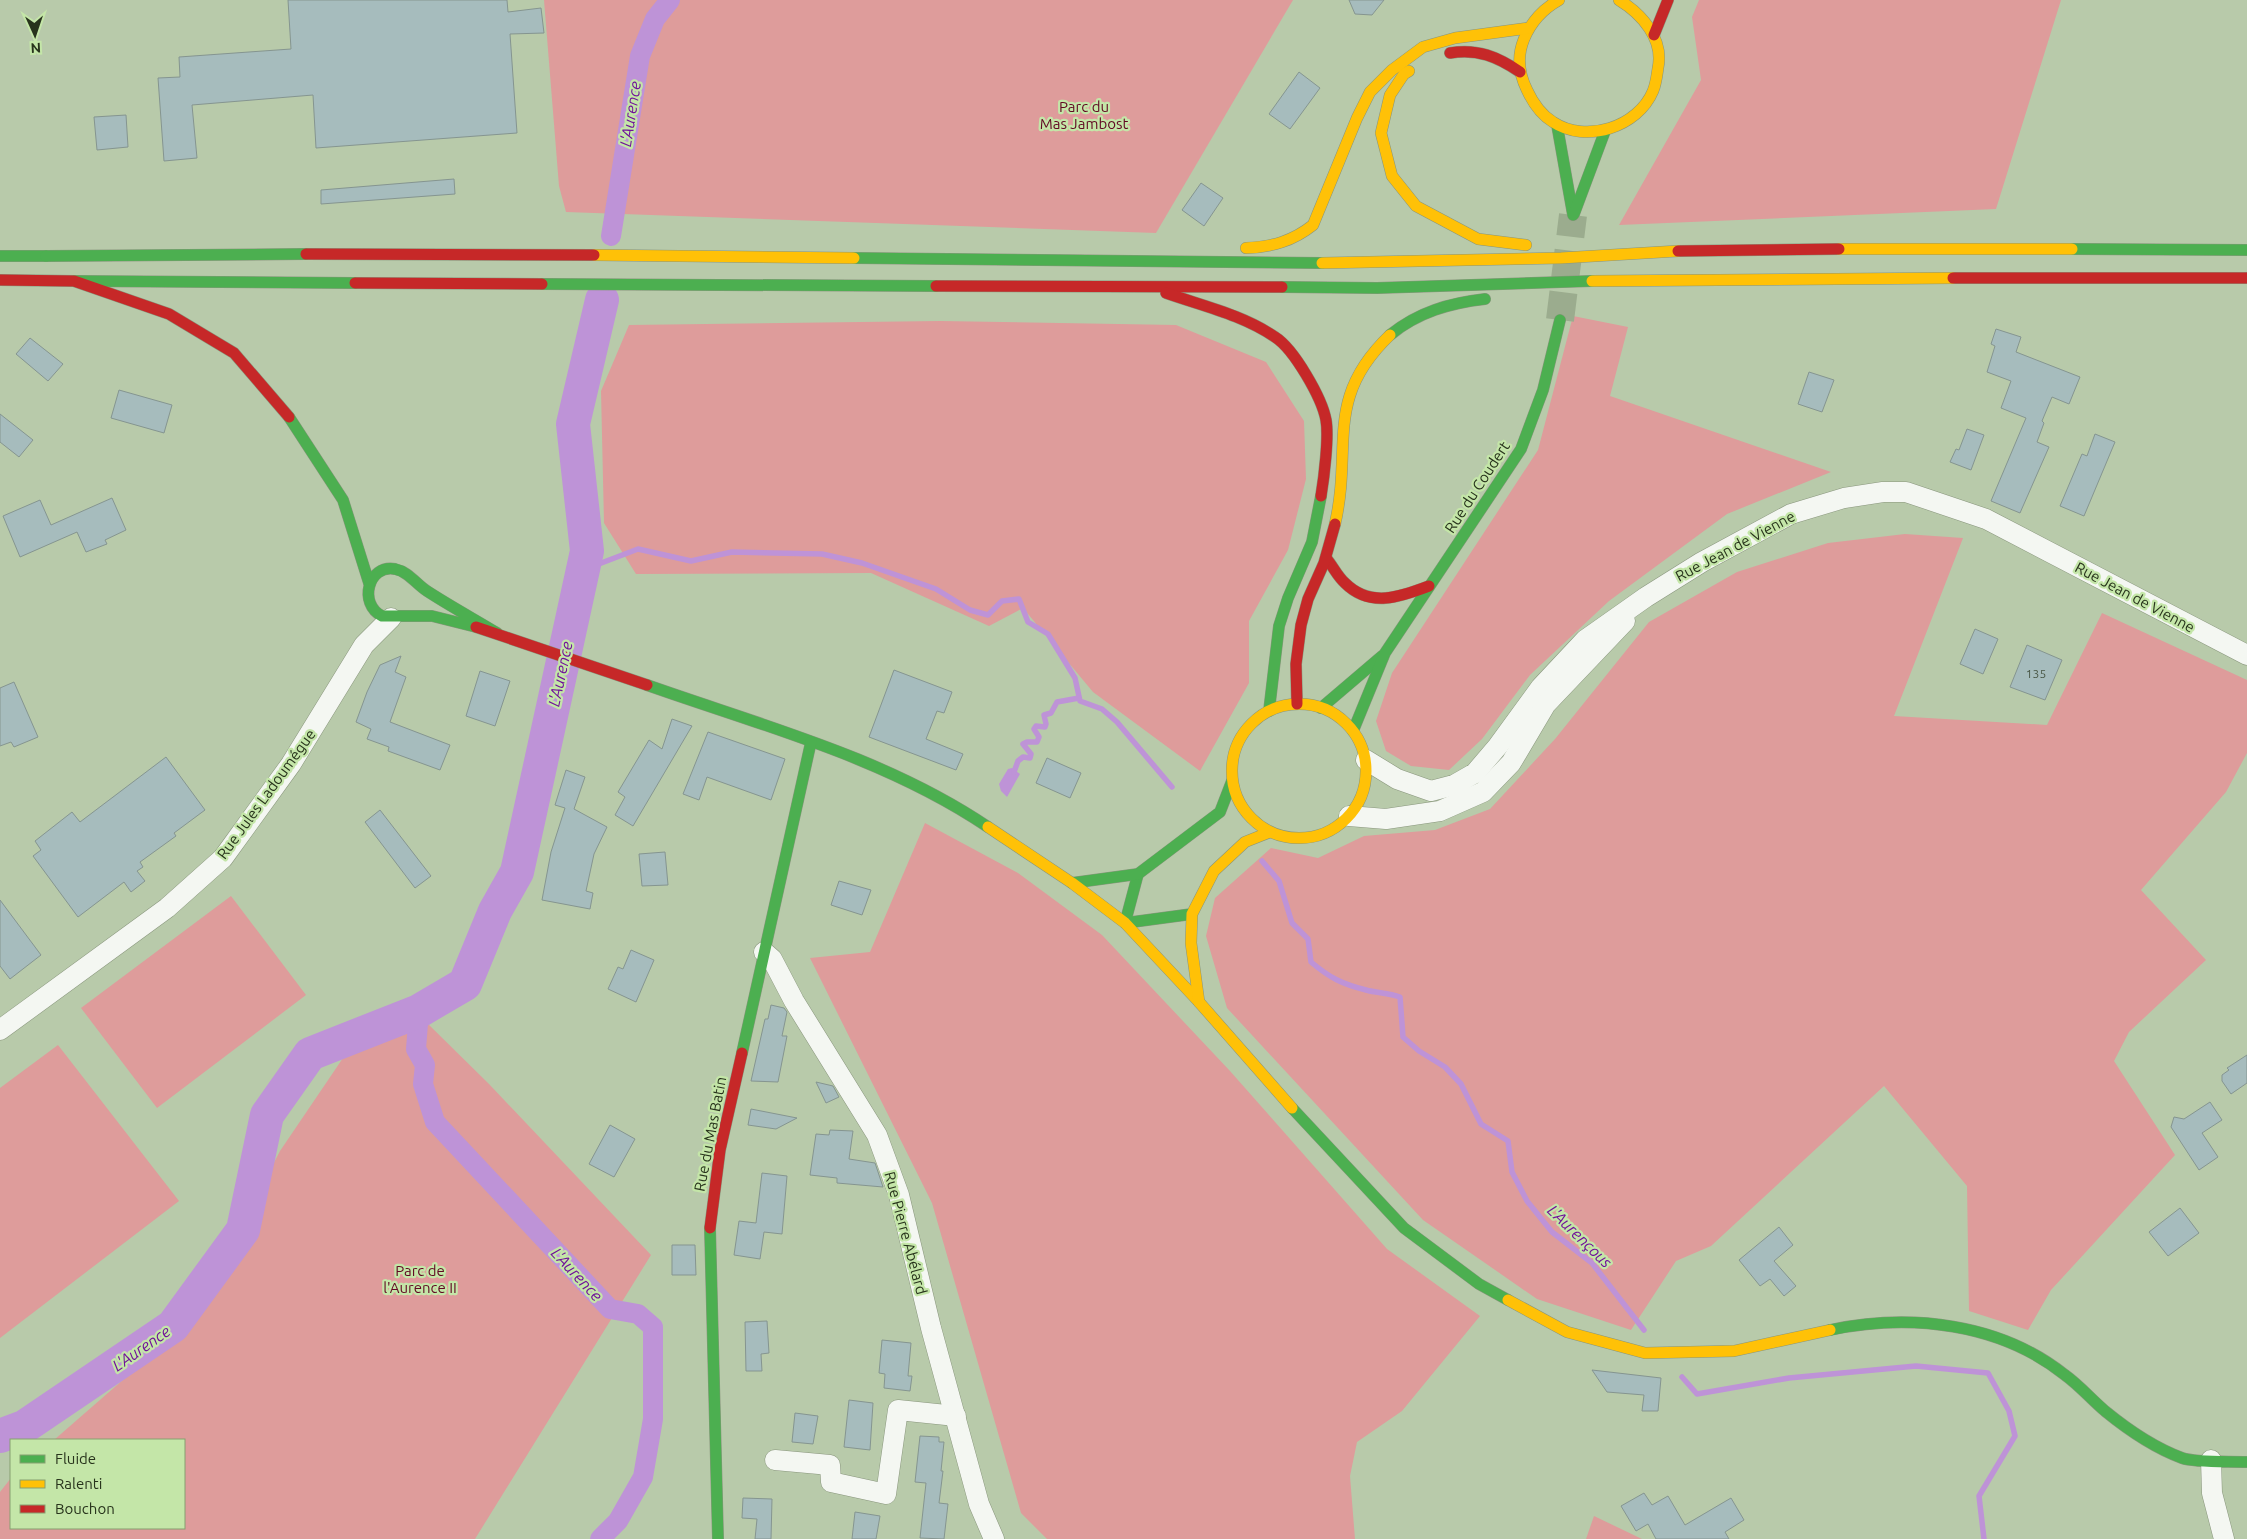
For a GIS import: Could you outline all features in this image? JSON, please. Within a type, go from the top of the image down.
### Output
[{"type":"main road","points":[[1559,0],[1541,12],[1529,28],[1520,49],[1520,72],[1526,94],[1539,112],[1557,125],[1572,131],[1589,133],[1605,131],[1624,124],[1640,111],[1652,94],[1659,75],[1659,55],[1654,35],[1644,19],[1630,6],[1619,0]]},
{"type":"main road","points":[[1654,35],[1668,0]]},
{"type":"main road","points":[[1230,248],[1267,248],[1300,236],[1313,225],[1361,109],[1370,92],[1392,70],[1423,46],[1455,38],[1529,28]]},
{"type":"main road","points":[[1439,55],[1456,51],[1478,51],[1497,57],[1520,72]]},
{"type":"main road","points":[[1417,66],[1404,74],[1390,95],[1381,133],[1392,176],[1416,206],[1478,240],[1526,245],[1561,258]]},
{"type":"main road","points":[[1557,125],[1573,215],[1605,131]]},
{"type":"main road","points":[[0,256],[382,253],[1361,263],[1561,258],[1701,250],[1951,248],[2247,250]]},
{"type":"main road","points":[[1132,261],[1184,249]]},
{"type":"main road","points":[[0,280],[74,282],[1377,288],[1645,279],[2247,278]]},
{"type":"main road","points":[[1590,294],[1645,279]]},
{"type":"main road","points":[[74,282],[169,314],[234,353],[291,419],[343,500],[369,583],[368,595],[372,607],[380,616],[442,617],[497,633],[811,742],[911,781],[951,802],[1072,883],[1125,923],[1199,1002],[1292,1108],[1404,1228],[1479,1284],[1567,1332],[1645,1353],[1734,1351],[1845,1327],[1932,1324],[1972,1330],[2012,1342],[2040,1357],[2066,1375],[2105,1411],[2144,1439],[2184,1459],[2247,1462]]},
{"type":"main road","points":[[1144,286],[1245,320],[1276,338],[1307,374],[1326,420],[1324,478],[1312,542],[1288,598],[1279,626],[1269,711]]},
{"type":"main road","points":[[1298,704],[1295,666],[1298,636],[1307,600],[1326,558],[1336,519],[1344,417],[1354,377],[1388,336],[1420,316],[1463,300],[1499,299]]},
{"type":"main road","name":"Rue du Coudert","points":[[1354,732],[1385,653],[1522,449],[1543,390],[1560,320]]},
{"type":"main road","points":[[1326,558],[1348,586],[1372,600],[1398,598],[1429,586]]},
{"type":"main road","points":[[369,583],[381,572],[390,569],[400,570],[408,574],[414,582],[497,633]]},
{"type":"main road","points":[[398,616],[415,603],[417,594],[414,582]]},
{"type":"main road","name":"Rue du Coudert","points":[[1321,708],[1385,653]]},
{"type":"main road","points":[[1072,883],[1138,874],[1170,852],[1220,812],[1232,781],[1233,760],[1239,740],[1252,723],[1269,711],[1283,706],[1298,704],[1321,708],[1339,717],[1354,732],[1366,760],[1366,780],[1360,800],[1349,816],[1332,830],[1312,837],[1290,838],[1270,832],[1252,819],[1239,802],[1232,781]]},
{"type":"main road","name":"Rue du Mas Batin","points":[[718,1539],[710,1220],[720,1150],[811,742]]},
{"type":"main road","points":[[1199,1002],[1191,943],[1192,914],[1214,871],[1245,842],[1270,832]]},
{"type":"main road","points":[[1125,923],[1138,874]]},
{"type":"main road","points":[[1125,923],[1192,914]]},
{"type":"street","name":"Rue Jean de Vienne","points":[[1366,760],[1398,779],[1431,791],[1454,785],[1475,773],[1498,746],[1541,687],[1585,640],[1646,597],[1702,562],[1791,514],[1844,498],[1883,492],[1906,492],[1986,519],[2247,655]]},
{"type":"street","points":[[1349,816],[1386,819],[1440,811],[1483,792],[1511,763],[1546,704],[1607,642],[1646,597]]},
{"type":"street","name":"Rue Jules Ladoumégue","points":[[364,645],[372,607]]},
{"type":"street","name":"Rue Jules Ladoumégue","points":[[0,1030],[167,908],[223,858],[291,764],[364,645],[398,616]]},
{"type":"street","name":"Rue Pierre Abélard","points":[[764,952],[772,959],[794,1001],[877,1135],[899,1195],[931,1328],[979,1504],[994,1539]]},
{"type":"street","points":[[776,1460],[830,1465],[831,1482],[886,1494],[898,1410],[956,1416]]},
{"type":"street","points":[[2211,1460],[2212,1493],[2224,1539]]},
{"type":"green space","name":"Parc du Mas Jambost","points":[[544,0],[1293,0],[1156,233],[566,212],[559,186]]},
{"type":"green space","points":[[1699,0],[2061,0],[1996,209],[1619,225],[1701,80],[1692,17]]},
{"type":"green space","points":[[1573,316],[1628,327],[1610,396],[1831,472],[1727,514],[1609,601],[1530,675],[1482,739],[1449,770],[1411,766],[1386,751],[1376,721],[1392,673],[1538,450]]},
{"type":"green space","points":[[940,321],[1176,325],[1266,362],[1304,421],[1306,479],[1288,550],[1249,621],[1249,683],[1200,771],[1093,692],[1023,608],[989,626],[871,573],[636,574],[604,523],[601,391],[629,325]]},
{"type":"green space","points":[[1905,534],[1963,538],[1894,716],[2047,725],[2102,613],[2247,680],[2247,753],[2226,792],[2141,890],[2206,960],[2129,1032],[2114,1061],[2175,1155],[2051,1290],[2028,1330],[1969,1311],[1967,1186],[1884,1086],[1711,1246],[1676,1261],[1631,1330],[1537,1299],[1423,1220],[1227,1008],[1206,936],[1215,898],[1271,848],[1318,858],[1364,836],[1435,830],[1490,809],[1555,739],[1649,622],[1737,572],[1828,543]]},
{"type":"green space","points":[[925,823],[1018,873],[1102,935],[1230,1071],[1387,1249],[1480,1316],[1402,1411],[1357,1442],[1350,1476],[1355,1539],[1047,1539],[1021,1513],[932,1203],[810,958],[870,952]]},
{"type":"green space","points":[[231,896],[306,995],[157,1108],[81,1008]]},
{"type":"green space","name":"Parc de l'Aurence II","points":[[425,1021],[489,1084],[651,1255],[475,1539],[0,1539],[0,1492],[10,1479],[10,1529],[185,1529],[185,1439],[55,1439],[194,1318],[280,1151],[343,1058]]},
{"type":"green space","points":[[58,1045],[179,1201],[0,1338],[0,1088]]},
{"type":"green space","points":[[1594,1516],[1642,1539],[1586,1539]]},
{"type":"shaded area","points":[[1012,768],[1020,774],[1007,797],[1001,791],[999,784],[1008,769]]},
{"type":"building","points":[[288,0],[507,0],[508,12],[541,8],[544,33],[510,34],[517,133],[316,148],[313,95],[192,105],[197,158],[164,161],[158,78],[180,77],[179,57],[291,49]]},
{"type":"building","points":[[1349,0],[1384,0],[1372,15],[1355,14]]},
{"type":"building","points":[[1299,72],[1320,88],[1290,129],[1269,114]]},
{"type":"building","points":[[126,115],[128,147],[97,150],[94,117]]},
{"type":"building","points":[[454,179],[455,194],[321,204],[321,190]]},
{"type":"building","points":[[1201,183],[1223,198],[1204,226],[1182,210]]},
{"type":"building","points":[[1996,329],[2021,337],[2016,352],[2080,377],[2069,404],[2052,397],[2042,421],[2044,423],[2037,442],[2049,447],[2020,513],[1991,501],[2026,418],[2001,408],[2011,381],[1987,372],[1995,346],[1991,344]]},
{"type":"building","points":[[30,338],[63,364],[48,381],[16,354]]},
{"type":"building","points":[[1809,372],[1834,380],[1822,412],[1798,404]]},
{"type":"building","points":[[119,390],[172,405],[164,433],[111,418]]},
{"type":"building","points":[[0,414],[33,440],[19,457],[0,442]]},
{"type":"building","points":[[1967,429],[1984,435],[1971,470],[1950,462],[1956,449],[1959,450]]},
{"type":"building","points":[[2095,434],[2115,442],[2084,516],[2060,506],[2082,454],[2087,456]]},
{"type":"building","points":[[112,498],[126,530],[105,540],[107,544],[86,552],[77,532],[20,557],[3,516],[40,500],[51,525]]},
{"type":"building","points":[[1975,629],[1998,639],[1983,674],[1960,664]]},
{"type":"building","points":[[2027,645],[2062,660],[2045,700],[2010,687]]},
{"type":"building","points":[[401,656],[395,672],[406,677],[390,722],[450,745],[440,770],[388,751],[389,747],[367,739],[371,729],[356,722],[367,692],[380,665]]},
{"type":"building","points":[[894,670],[952,692],[944,713],[937,711],[926,739],[963,754],[956,770],[869,737]]},
{"type":"building","points":[[480,671],[510,681],[495,726],[466,716]]},
{"type":"building","points":[[14,682],[38,737],[14,747],[11,742],[0,746],[0,688]]},
{"type":"building","points":[[672,719],[692,726],[633,826],[615,815],[625,797],[618,792],[649,740],[662,749]]},
{"type":"building","points":[[708,732],[785,759],[771,800],[707,777],[699,800],[683,794]]},
{"type":"building","points":[[166,757],[205,810],[174,833],[176,836],[140,862],[143,867],[137,871],[145,881],[131,892],[124,882],[78,917],[33,856],[41,850],[35,841],[72,812],[80,822]]},
{"type":"building","points":[[1047,758],[1081,773],[1070,798],[1036,783]]},
{"type":"building","points":[[566,770],[585,777],[574,809],[607,827],[594,854],[586,891],[593,893],[590,909],[542,900],[551,852],[565,808],[555,805]]},
{"type":"building","points":[[380,810],[431,876],[415,888],[365,822]]},
{"type":"building","points":[[665,852],[668,885],[642,886],[639,854]]},
{"type":"building","points":[[839,881],[871,890],[862,915],[831,905]]},
{"type":"building","points":[[0,900],[41,955],[10,979],[0,966]]},
{"type":"building","points":[[631,950],[654,960],[636,1002],[608,989],[618,967],[623,969]]},
{"type":"building","points":[[771,1005],[784,1008],[787,1012],[782,1036],[787,1036],[778,1082],[751,1081],[765,1019],[768,1019]]},
{"type":"building","points":[[2247,1055],[2247,1083],[2231,1094],[2222,1081],[2222,1075],[2229,1070],[2227,1068]]},
{"type":"building","points":[[816,1082],[833,1086],[839,1097],[826,1103]]},
{"type":"building","points":[[2210,1102],[2222,1120],[2202,1133],[2218,1157],[2199,1170],[2171,1127],[2174,1117],[2184,1119]]},
{"type":"building","points":[[751,1109],[797,1118],[776,1129],[748,1125]]},
{"type":"building","points":[[610,1125],[635,1139],[614,1177],[589,1164]]},
{"type":"building","points":[[830,1130],[853,1131],[849,1159],[875,1163],[883,1187],[837,1183],[837,1178],[810,1175],[816,1134],[829,1135]]},
{"type":"building","points":[[762,1173],[787,1176],[782,1234],[764,1232],[760,1259],[734,1255],[739,1221],[756,1223]]},
{"type":"building","points":[[2180,1208],[2199,1233],[2168,1256],[2149,1232]]},
{"type":"building","points":[[1779,1227],[1793,1245],[1774,1261],[1796,1286],[1784,1296],[1770,1279],[1760,1286],[1739,1260]]},
{"type":"building","points":[[672,1245],[695,1245],[696,1275],[672,1275]]},
{"type":"building","points":[[767,1321],[769,1353],[761,1354],[762,1371],[746,1371],[745,1322]]},
{"type":"building","points":[[882,1340],[911,1343],[908,1376],[912,1376],[910,1391],[884,1388],[885,1374],[879,1373]]},
{"type":"building","points":[[1592,1370],[1661,1378],[1658,1411],[1642,1411],[1644,1395],[1607,1392]]},
{"type":"building","points":[[849,1400],[873,1403],[870,1450],[844,1447]]},
{"type":"building","points":[[795,1413],[818,1416],[813,1444],[792,1442]]},
{"type":"building","points":[[920,1436],[939,1437],[939,1442],[944,1442],[939,1503],[948,1504],[944,1539],[920,1538],[926,1483],[915,1482]]},
{"type":"building","points":[[1644,1493],[1652,1505],[1668,1496],[1685,1525],[1731,1498],[1744,1520],[1725,1532],[1729,1539],[1656,1539],[1648,1524],[1636,1531],[1621,1506]]},
{"type":"building","points":[[743,1498],[772,1499],[771,1539],[755,1539],[757,1519],[742,1518]]},
{"type":"building","points":[[855,1512],[880,1516],[876,1539],[852,1539]]},
{"type":"waterway","name":"L'Aurence","points":[[611,236],[640,56],[655,19],[670,0]]},
{"type":"waterway","name":"L'Aurence","points":[[0,1436],[24,1427],[173,1326],[243,1230],[267,1115],[310,1054],[419,1011],[465,984],[495,911],[517,872],[587,551],[573,424],[602,300]]},
{"type":"waterway","points":[[583,570],[638,549],[691,561],[732,552],[822,554],[862,563],[936,589],[970,610],[988,615],[1002,601],[1019,599],[1028,622],[1048,634],[1075,678],[1080,701],[1102,709],[1117,722],[1172,787]]},
{"type":"waterway","points":[[1014,772],[1018,761],[1023,757],[1030,758],[1031,754],[1023,744],[1037,742],[1039,737],[1034,729],[1036,726],[1045,727],[1044,715],[1051,713],[1057,702],[1079,698]]},
{"type":"waterway","name":"L'Aurençous","points":[[1262,861],[1279,881],[1292,923],[1308,939],[1311,962],[1343,983],[1400,997],[1403,1037],[1419,1051],[1445,1067],[1461,1084],[1481,1124],[1508,1141],[1512,1172],[1527,1201],[1552,1232],[1592,1263],[1644,1330]]},
{"type":"waterway","name":"L'Aurence","points":[[419,1011],[416,1049],[425,1065],[423,1084],[435,1122],[610,1309],[638,1314],[653,1327],[653,1419],[643,1477],[618,1521],[600,1539]]},
{"type":"waterway","name":"L'Aurençous","points":[[1682,1377],[1697,1394],[1789,1378],[1916,1366],[1988,1373],[2009,1411],[2015,1436],[1979,1496],[1984,1539]]},
{"type":"tunnel","points":[[1560,320],[1573,215]]},
{"type":"traffic: fast","points":[[1557,125],[1573,215]]},
{"type":"traffic: fast","points":[[1574,214],[1605,131]]},
{"type":"traffic: fast","points":[[2072,249],[2247,250]]},
{"type":"traffic: fast","points":[[46,256],[306,254]]},
{"type":"traffic: fast","points":[[0,256],[46,256]]},
{"type":"traffic: fast","points":[[854,258],[1322,263]]},
{"type":"traffic: fast","points":[[74,281],[355,283]]},
{"type":"traffic: fast","points":[[1282,287],[1377,288],[1592,281]]},
{"type":"traffic: fast","points":[[542,284],[936,286]]},
{"type":"traffic: fast","points":[[1390,335],[1412,320],[1435,310],[1459,303],[1485,299]]},
{"type":"traffic: fast","points":[[1353,731],[1385,653],[1521,449],[1543,390],[1560,320]]},
{"type":"traffic: fast","points":[[289,417],[343,500],[369,583]]},
{"type":"traffic: fast","points":[[1269,711],[1279,626],[1288,598],[1312,542],[1321,496]]},
{"type":"traffic: fast","points":[[476,627],[432,616],[382,616],[370,603],[368,595],[369,586],[378,573],[386,569],[395,569],[408,575],[444,602],[497,633]]},
{"type":"traffic: fast","points":[[1321,708],[1382,656]]},
{"type":"traffic: fast","points":[[647,685],[779,730],[866,763],[908,781],[988,827]]},
{"type":"traffic: fast","points":[[742,1053],[811,742]]},
{"type":"traffic: fast","points":[[1072,883],[1138,874],[1220,812],[1232,781]]},
{"type":"traffic: fast","points":[[1138,874],[1125,923],[1192,914]]},
{"type":"traffic: fast","points":[[1292,1108],[1404,1228],[1479,1284],[1508,1300]]},
{"type":"traffic: fast","points":[[710,1228],[718,1539]]},
{"type":"traffic: fast","points":[[1830,1330],[1860,1325],[1922,1323],[1983,1333],[2040,1357],[2070,1379],[2123,1425],[2162,1449],[2188,1460],[2247,1462]]},
{"type":"traffic: slow","points":[[1559,0],[1538,16],[1530,27],[1520,52],[1521,71],[1529,95],[1541,112],[1553,122],[1580,132],[1610,128],[1636,114],[1646,104],[1655,85],[1659,57],[1654,37],[1636,12],[1619,0]]},
{"type":"traffic: slow","points":[[1246,248],[1282,242],[1298,235],[1313,225],[1357,118],[1370,92],[1392,70],[1423,47],[1455,38],[1529,28]]},
{"type":"traffic: slow","points":[[1409,71],[1404,74],[1390,95],[1381,133],[1392,176],[1416,206],[1478,239],[1526,245]]},
{"type":"traffic: slow","points":[[1839,249],[2072,249]]},
{"type":"traffic: slow","points":[[1322,263],[1561,258],[1678,251]]},
{"type":"traffic: slow","points":[[594,255],[854,258]]},
{"type":"traffic: slow","points":[[1592,281],[1953,278]]},
{"type":"traffic: slow","points":[[1335,524],[1340,496],[1344,424],[1348,402],[1356,381],[1369,358],[1390,335]]},
{"type":"traffic: slow","points":[[1299,704],[1325,709],[1336,715],[1346,724],[1355,734],[1361,745],[1366,771],[1361,797],[1355,808],[1346,818],[1336,827],[1325,833],[1299,838],[1273,833],[1262,827],[1252,818],[1243,808],[1237,797],[1232,771],[1237,745],[1243,734],[1252,724],[1262,715],[1273,709],[1299,704]]},
{"type":"traffic: slow","points":[[988,827],[1072,883],[1125,923],[1199,1002],[1292,1108]]},
{"type":"traffic: slow","points":[[1199,1002],[1191,943],[1192,914],[1214,871],[1245,842],[1270,832]]},
{"type":"traffic: slow","points":[[1508,1300],[1567,1332],[1645,1353],[1734,1351],[1830,1330]]},
{"type":"traffic: jam","points":[[1654,35],[1668,0]]},
{"type":"traffic: jam","points":[[1450,53],[1469,52],[1487,55],[1504,62],[1520,72]]},
{"type":"traffic: jam","points":[[1678,251],[1839,249]]},
{"type":"traffic: jam","points":[[306,254],[594,255]]},
{"type":"traffic: jam","points":[[1953,278],[2247,278]]},
{"type":"traffic: jam","points":[[0,280],[74,281],[169,314],[234,353],[289,417]]},
{"type":"traffic: jam","points":[[355,283],[542,284]]},
{"type":"traffic: jam","points":[[936,286],[1282,287]]},
{"type":"traffic: jam","points":[[1166,293],[1222,312],[1263,329],[1275,337],[1290,352],[1313,387],[1326,420],[1327,447],[1321,496]]},
{"type":"traffic: jam","points":[[1297,704],[1296,664],[1301,625],[1308,599],[1324,563],[1335,524]]},
{"type":"traffic: jam","points":[[1326,558],[1345,583],[1365,596],[1386,598],[1407,594],[1429,586]]},
{"type":"traffic: jam","points":[[476,627],[647,685]]},
{"type":"traffic: jam","points":[[710,1228],[720,1150],[742,1053]]}]
